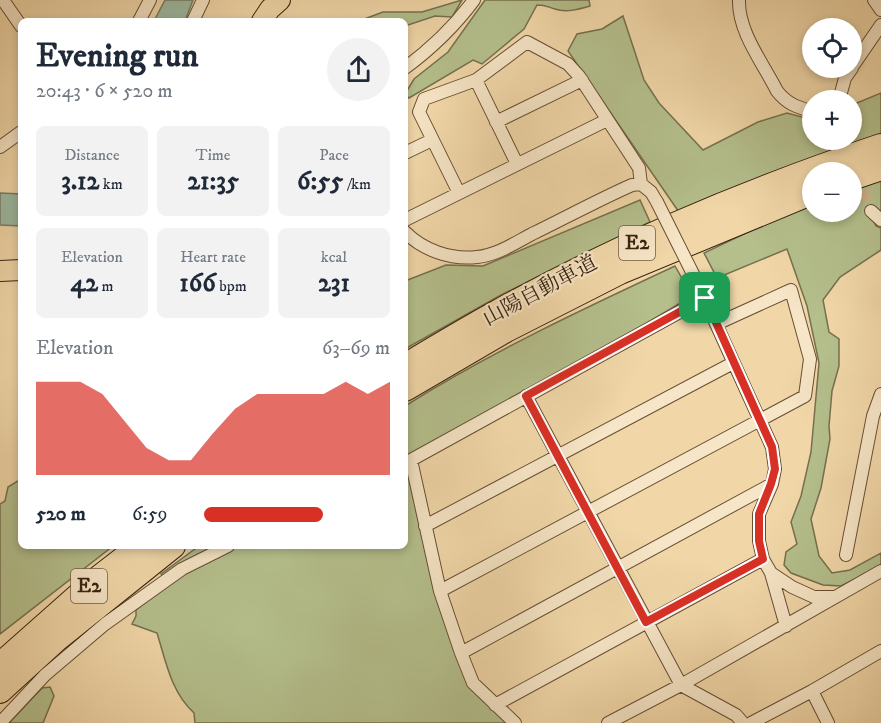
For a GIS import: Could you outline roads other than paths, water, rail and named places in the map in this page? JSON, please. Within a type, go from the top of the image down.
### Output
[{"type":"highway","name":"山陽自動車道","points":[[408,364],[497,312],[611,254],[710,210],[881,146]]},
{"type":"highway","points":[[862,175],[881,168]]},
{"type":"highway","name":"山陽自動車道","points":[[408,387],[506,330],[620,272],[802,197]]},
{"type":"highway","name":"E2","points":[[0,692],[51,632],[137,549]]},
{"type":"highway","name":"E2","points":[[0,665],[169,549]]},
{"type":"highway","points":[[0,658],[51,632]]},
{"type":"highway","points":[[0,700],[51,632]]},
{"type":"main road","points":[[0,271],[18,270]]},
{"type":"street","points":[[3,0],[18,22]]},
{"type":"street","points":[[141,18],[150,0]]},
{"type":"street","points":[[194,18],[203,0]]},
{"type":"street","points":[[408,66],[431,49],[474,0]]},
{"type":"street","points":[[739,0],[738,8],[743,28],[777,91],[784,100],[802,109]]},
{"type":"street","points":[[874,0],[881,10]]},
{"type":"street","points":[[862,53],[881,25]]},
{"type":"street","points":[[459,193],[420,112],[424,99],[476,80],[527,42],[568,64],[582,80],[639,168],[641,184],[651,192],[657,202],[705,298],[772,447],[775,469],[759,514],[759,541],[786,626]]},
{"type":"street","points":[[476,80],[517,164]]},
{"type":"street","points":[[496,122],[582,80]]},
{"type":"street","points":[[408,218],[607,120]]},
{"type":"street","points":[[0,147],[18,134]]},
{"type":"street","points":[[408,152],[432,140]]},
{"type":"street","points":[[408,235],[431,250],[456,257],[477,257],[501,250],[622,189],[641,184]]},
{"type":"street","points":[[871,211],[881,220]]},
{"type":"street","points":[[440,591],[805,396],[810,359],[792,290],[716,324]]},
{"type":"street","points":[[515,723],[473,683],[440,591],[411,460],[705,298]]},
{"type":"street","points":[[425,526],[733,363]]},
{"type":"street","points":[[846,555],[873,416],[881,394]]},
{"type":"street","points":[[526,396],[681,685],[736,715],[743,723]]},
{"type":"street","points":[[461,652],[771,484]]},
{"type":"street","points":[[0,723],[45,675],[105,624],[182,569],[222,549]]},
{"type":"street","points":[[495,705],[763,559]]},
{"type":"street","points":[[608,723],[681,685],[881,571]]},
{"type":"street","points":[[771,573],[792,587],[814,597],[832,597]]},
{"type":"street","points":[[750,723],[812,691],[881,651]]},
{"type":"street","points":[[812,691],[828,723]]},
{"type":"tunnel","points":[[848,150],[871,211]]}]
